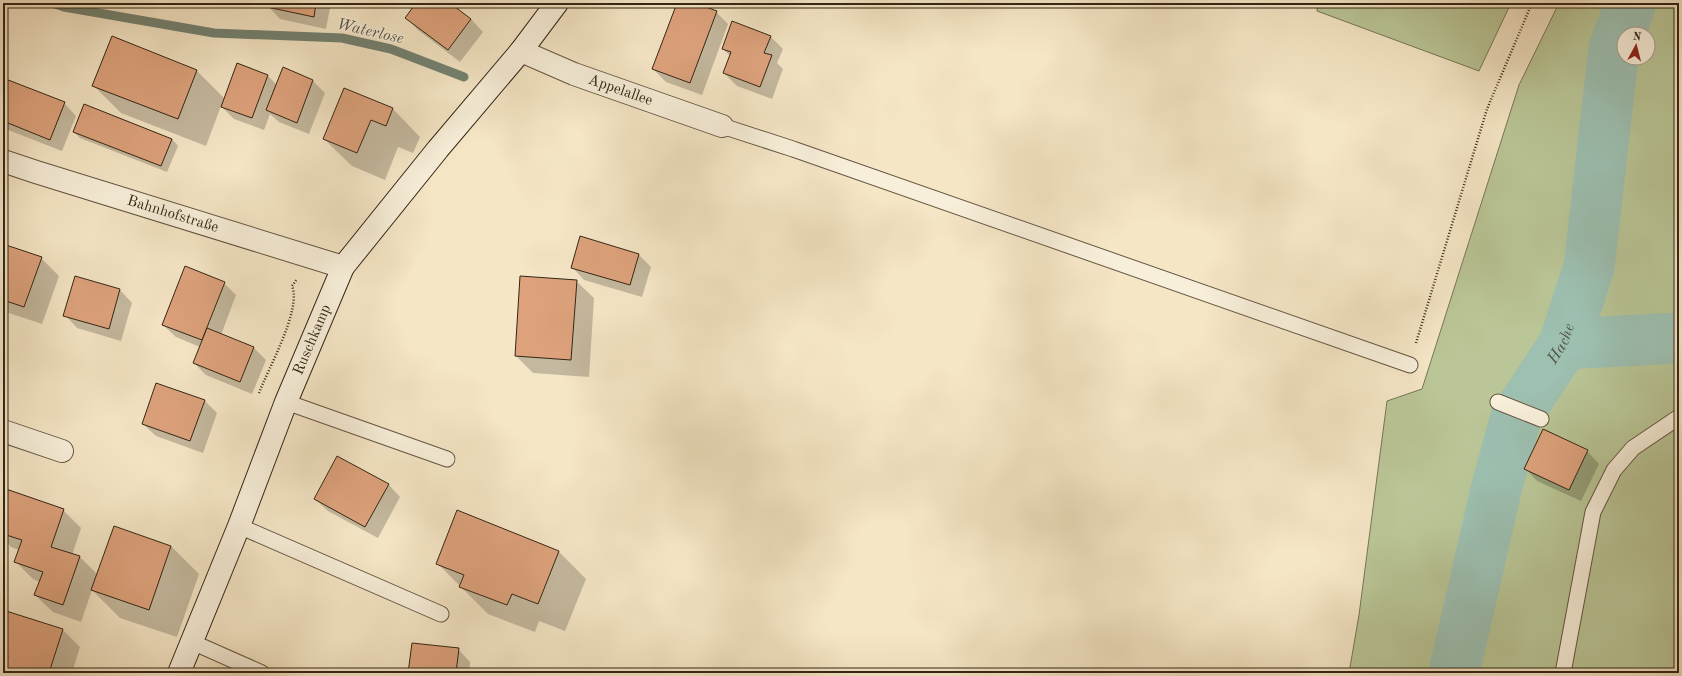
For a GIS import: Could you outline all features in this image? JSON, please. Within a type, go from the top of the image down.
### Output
[{"type":"main road","name":"Ruschkamp","points":[[179,673],[239,526],[286,402],[343,267],[438,149],[521,51],[557,3]]},
{"type":"main road","name":"Appelallee","points":[[521,51],[574,74],[722,126]]},
{"type":"main road","name":"Bahnhofstraße","points":[[3,161],[343,267]]},
{"type":"main road","points":[[3,431],[62,451]]},
{"type":"lane","points":[[722,126],[793,149],[1410,365]]},
{"type":"lane","points":[[286,402],[447,460]]},
{"type":"lane","points":[[1498,402],[1541,419]]},
{"type":"lane","points":[[1563,673],[1593,512],[1614,470],[1633,448],[1679,418]]},
{"type":"lane","points":[[239,526],[441,614]]},
{"type":"lane","points":[[192,642],[262,673]]},
{"type":"path","points":[[1410,365],[1487,109],[1532,3]]},
{"type":"green space","points":[[1318,3],[1511,3],[1479,71],[1317,11]]},
{"type":"green space","points":[[1559,3],[1679,3],[1679,673],[1349,673],[1359,615],[1387,401],[1422,389],[1519,85]]},
{"type":"building","points":[[267,3],[316,3],[314,17],[267,7]]},
{"type":"building","points":[[416,3],[450,3],[471,19],[448,50],[405,18]]},
{"type":"building","points":[[677,3],[695,3],[717,11],[690,83],[652,69]]},
{"type":"building","points":[[732,21],[771,36],[764,53],[772,55],[760,87],[723,73],[731,52],[722,49]]},
{"type":"building","points":[[112,36],[197,70],[178,119],[92,86]]},
{"type":"building","points":[[237,63],[268,75],[252,118],[221,107]]},
{"type":"building","points":[[283,67],[313,80],[297,123],[266,110]]},
{"type":"building","points":[[3,78],[65,102],[50,140],[3,121]]},
{"type":"building","points":[[344,88],[393,108],[386,126],[371,120],[357,153],[323,139]]},
{"type":"building","points":[[84,104],[172,139],[161,166],[73,132]]},
{"type":"building","points":[[580,236],[639,254],[630,285],[571,268]]},
{"type":"building","points":[[3,244],[42,257],[24,307],[3,300]]},
{"type":"building","points":[[185,266],[225,282],[202,340],[162,325]]},
{"type":"building","points":[[75,276],[120,289],[109,329],[63,316]]},
{"type":"building","points":[[520,276],[577,280],[571,360],[515,356]]},
{"type":"building","points":[[207,328],[254,347],[240,382],[193,363]]},
{"type":"building","points":[[156,383],[205,400],[190,441],[142,424]]},
{"type":"building","points":[[1543,429],[1588,450],[1569,490],[1524,469]]},
{"type":"building","points":[[337,456],[389,484],[365,527],[314,499]]},
{"type":"building","points":[[6,489],[64,509],[51,547],[80,556],[63,605],[34,595],[43,572],[14,562],[22,540],[3,534],[3,498]]},
{"type":"building","points":[[457,510],[559,551],[538,604],[512,594],[507,605],[459,587],[464,575],[436,564]]},
{"type":"building","points":[[114,526],[171,546],[149,610],[91,590]]},
{"type":"building","points":[[3,610],[63,629],[49,673],[3,673],[8,656],[3,655]]},
{"type":"building","points":[[412,643],[459,648],[456,673],[408,673]]},
{"type":"waterway","name":"Waterlose","points":[[52,3],[64,7],[214,33],[342,38],[391,49],[464,77]]},
{"type":"waterway","name":"Hache","points":[[1454,673],[1497,486],[1516,417],[1564,344],[1589,267],[1614,48],[1631,3]]},
{"type":"waterway","points":[[1564,344],[1679,338]]}]
